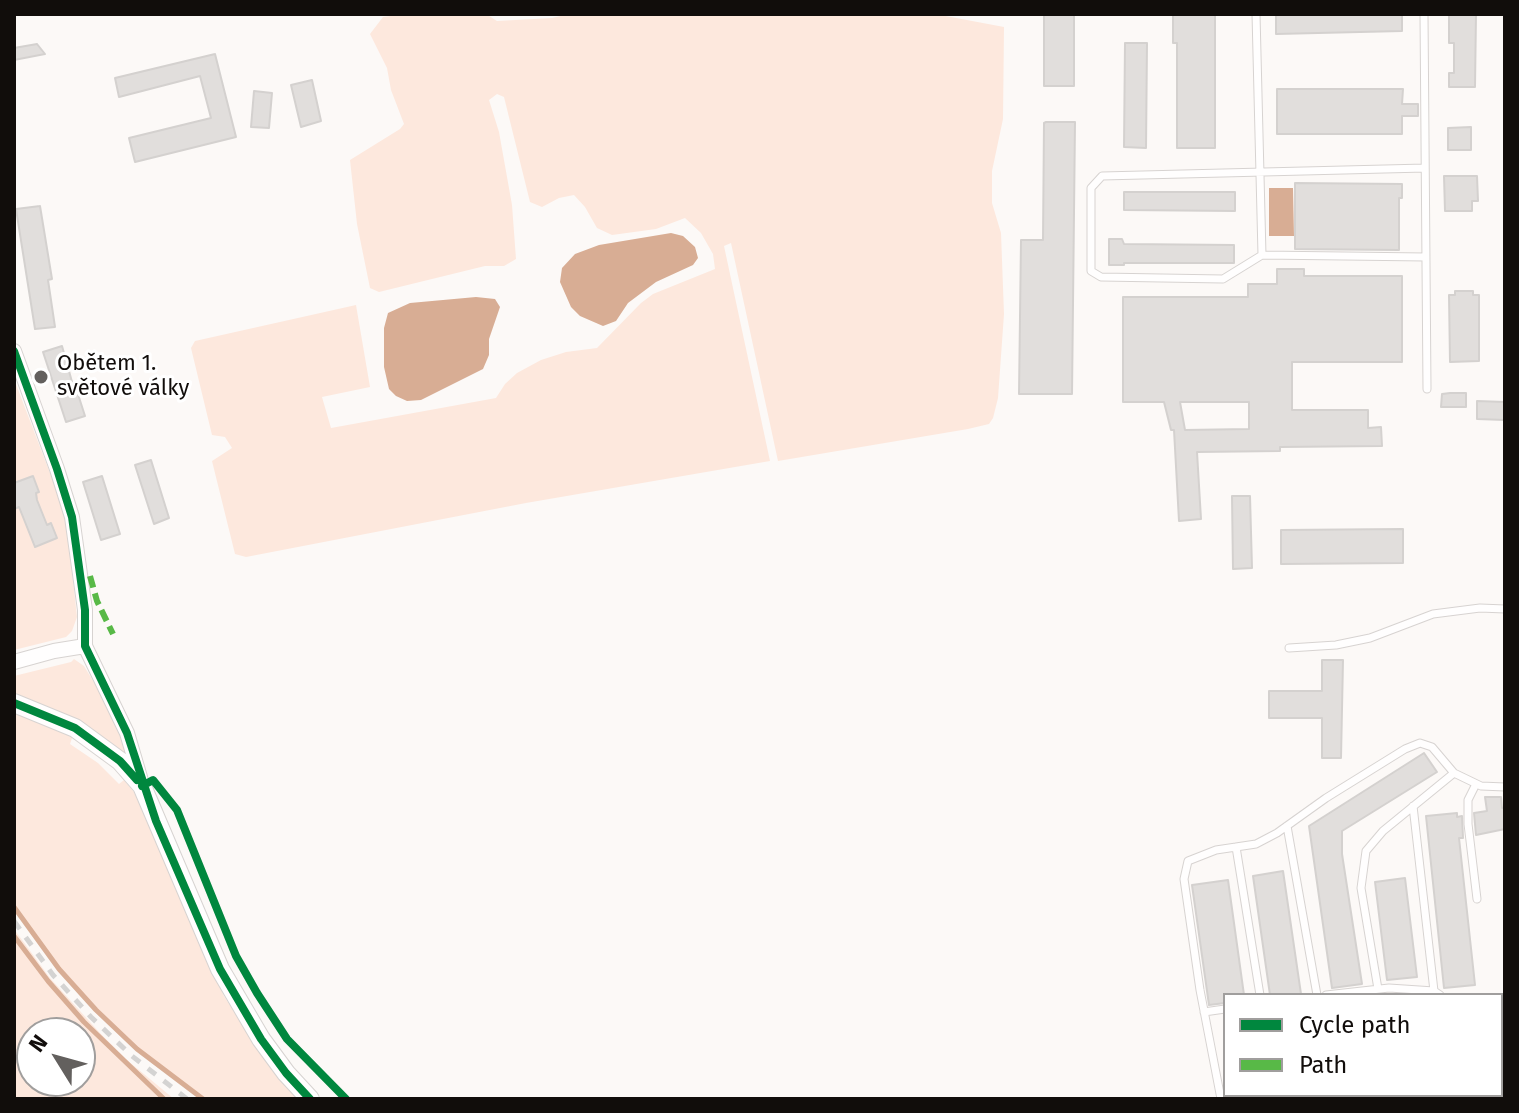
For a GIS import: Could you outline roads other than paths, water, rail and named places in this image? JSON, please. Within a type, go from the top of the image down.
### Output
[{"type":"street","points":[[14,351],[72,517],[85,610],[85,646],[127,733],[142,786],[220,969],[261,1039],[310,1099]]},
{"type":"street","points":[[14,662],[85,646]]},
{"type":"street","points":[[14,703],[75,728],[120,761],[142,786]]},
{"type":"lane","points":[[1256,14],[1262,255]]},
{"type":"lane","points":[[1424,14],[1427,389]]},
{"type":"lane","points":[[1425,168],[1102,176],[1091,188],[1091,271],[1101,277],[1223,279],[1262,255],[1426,257]]},
{"type":"lane","points":[[1289,648],[1336,645],[1370,638],[1433,614],[1480,608],[1505,609]]},
{"type":"lane","points":[[1221,1099],[1184,879],[1188,861],[1216,850],[1256,844],[1405,749],[1420,743],[1432,747],[1454,773],[1476,784],[1505,787]]},
{"type":"lane","points":[[1378,989],[1361,888],[1366,851],[1383,831],[1454,773]]},
{"type":"lane","points":[[1476,784],[1468,800],[1468,824],[1477,899]]},
{"type":"lane","points":[[1343,993],[1378,989],[1437,993],[1413,806]]},
{"type":"lane","points":[[1287,826],[1317,993]]},
{"type":"lane","points":[[1236,847],[1260,993]]},
{"type":"lane","points":[[1204,1012],[1223,1009]]},
{"type":"waterway","points":[[14,907],[59,969],[96,1010],[137,1049],[203,1099]]},
{"type":"waterway","points":[[14,936],[84,1022],[164,1099]]},
{"type":"railway","points":[[14,921],[53,975],[91,1017],[132,1056],[187,1099]]},
{"type":"place","name":"Obětem 1. světové války","points":[[41,377]]}]
